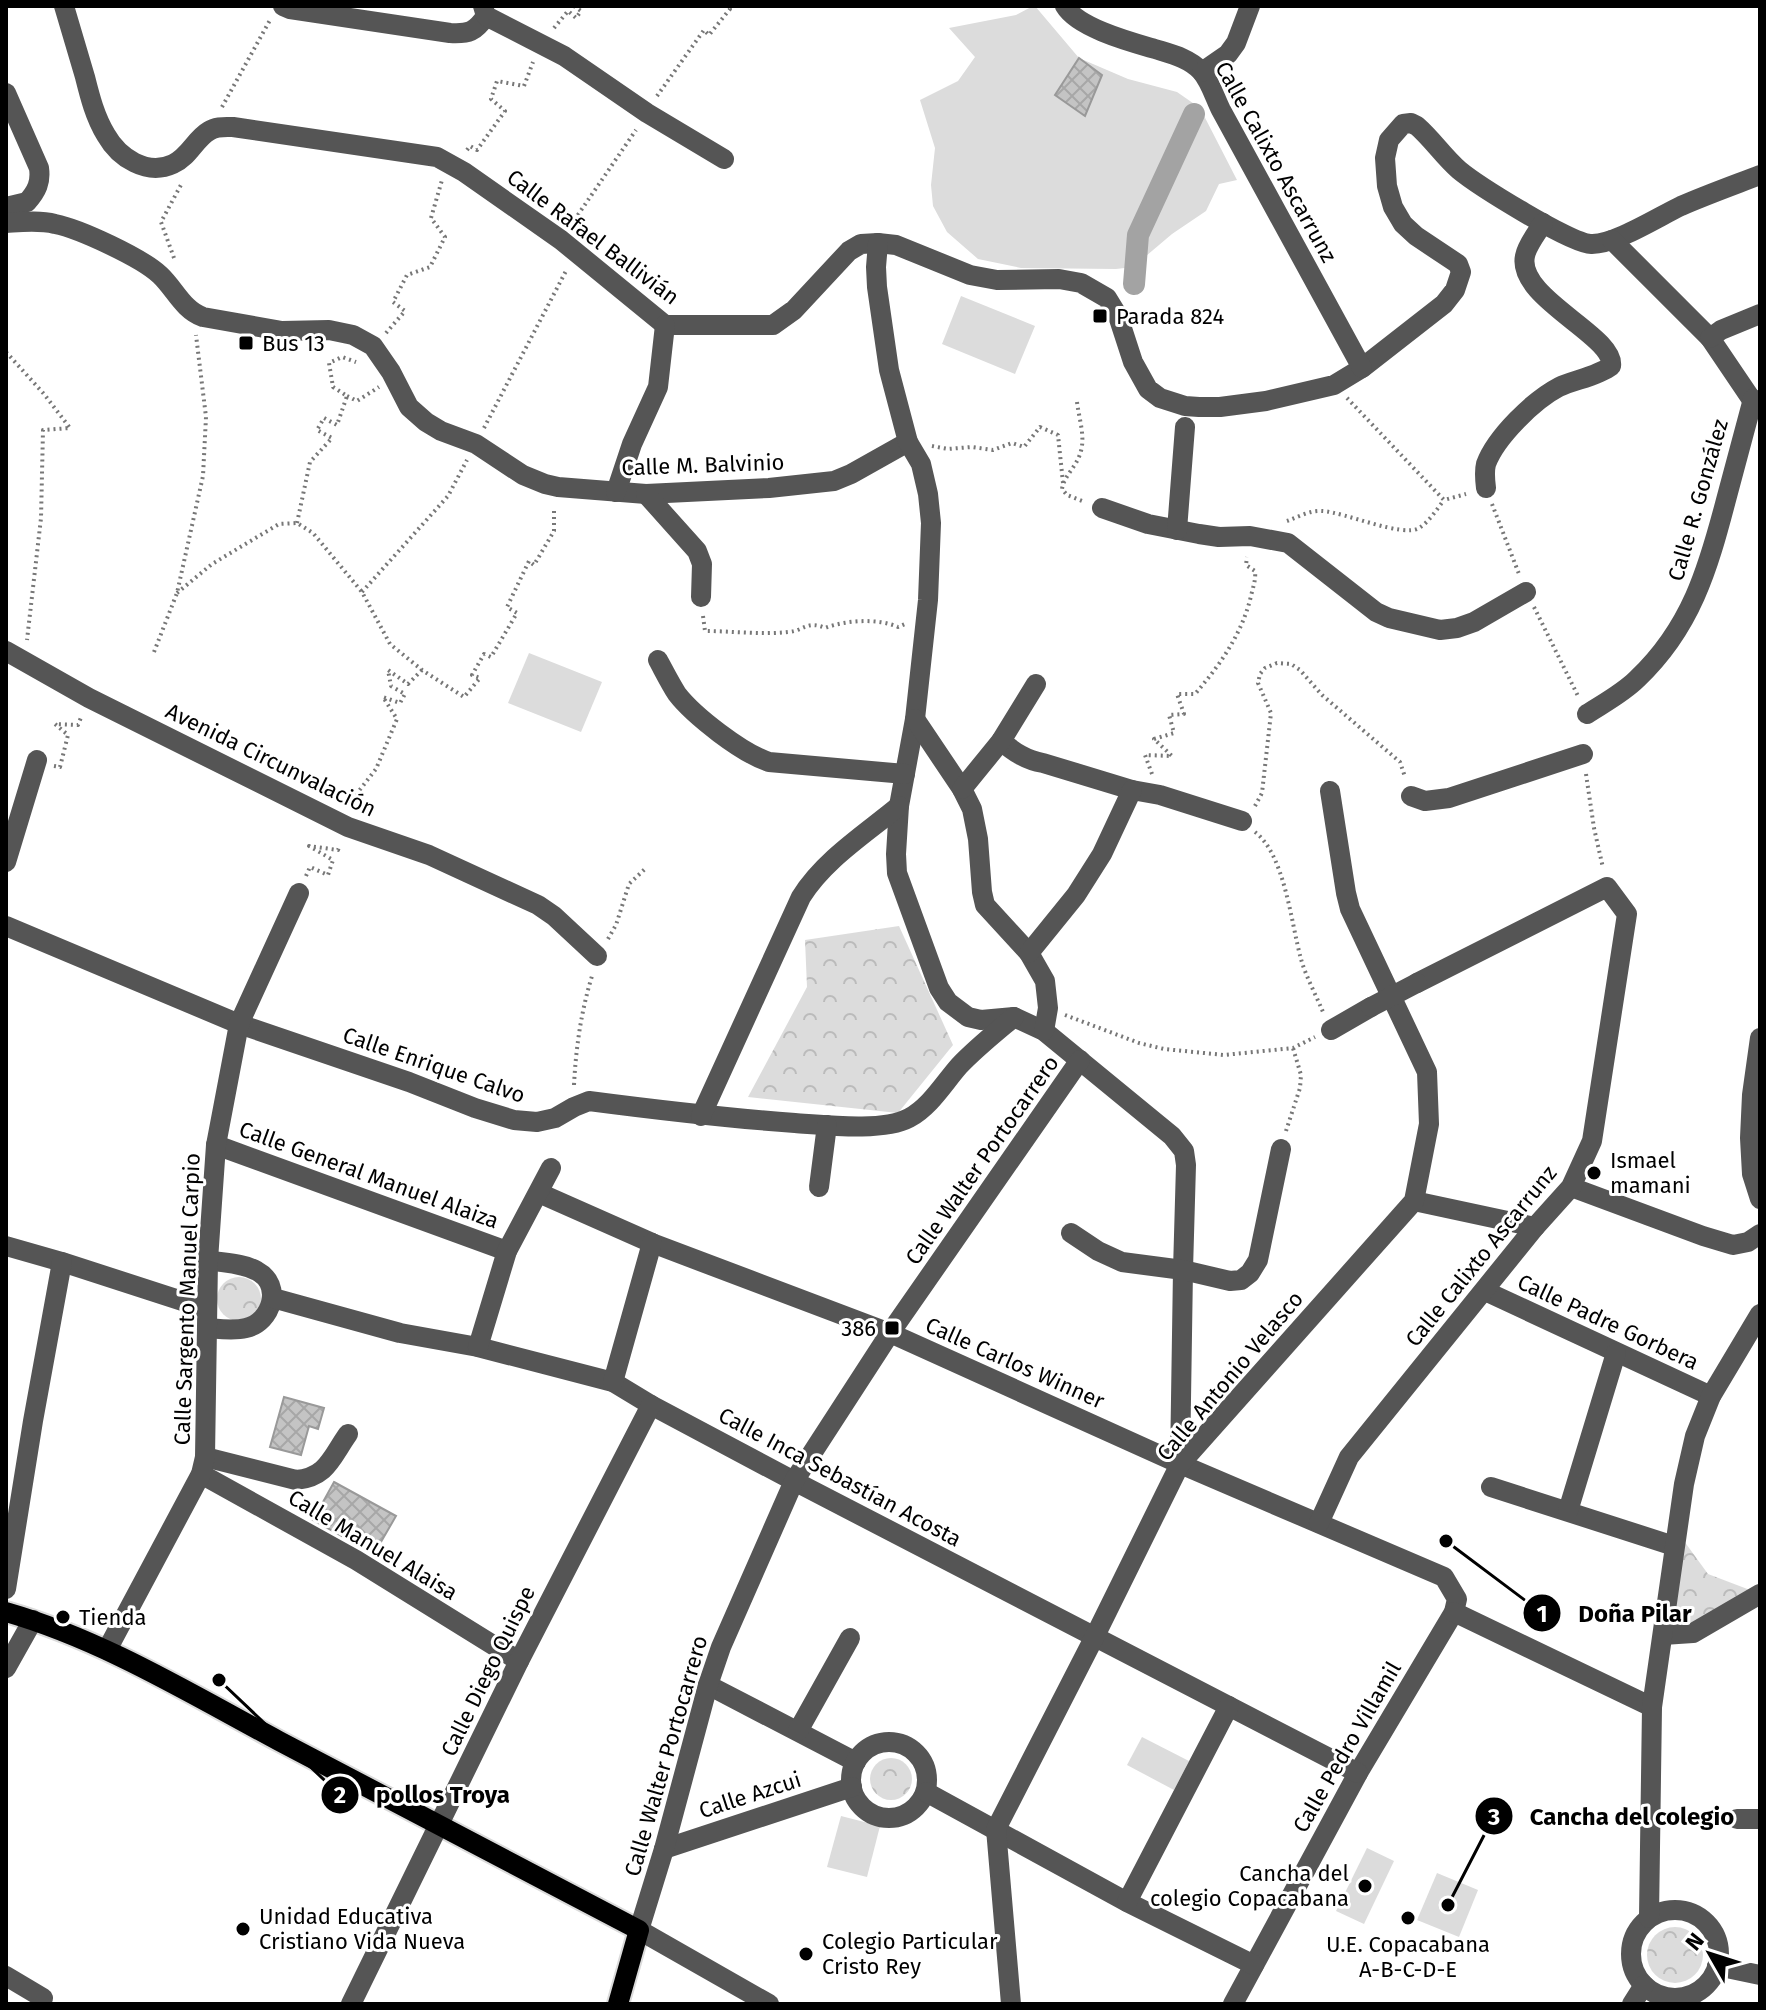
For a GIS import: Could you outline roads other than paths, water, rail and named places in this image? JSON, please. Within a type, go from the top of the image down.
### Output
[{"type":"main road","points":[[6,1612],[107,1650],[639,1930]]},
{"type":"main road","name":"Calle Walter Portocarrero","points":[[618,2004],[639,1930]]},
{"type":"street","name":"Calle Rafael Ballivián","points":[[64,6],[95,114],[118,151],[139,165],[157,169],[174,163],[209,130],[220,127],[430,155],[464,172],[575,253],[665,325],[773,325],[794,310],[849,251],[861,244],[878,243]]},
{"type":"street","name":"Calle Calixto Ascarrunz","points":[[1065,6],[1073,16],[1085,23],[1178,55],[1202,72],[1362,368]]},
{"type":"street","points":[[1202,72],[1228,54],[1236,43],[1250,6]]},
{"type":"street","points":[[277,13],[290,9],[450,33],[470,32],[479,27],[485,11],[564,56],[647,113],[724,159]]},
{"type":"street","points":[[6,93],[39,168],[40,178],[33,196],[27,202],[6,207]]},
{"type":"street","points":[[878,243],[896,245],[970,275],[997,280],[1059,279],[1081,283],[1096,290],[1107,298],[1118,316],[1133,362],[1148,389],[1160,398],[1185,406],[1220,407],[1334,385],[1362,368],[1444,304],[1455,290],[1461,272],[1458,264],[1416,236],[1403,224],[1393,207],[1387,186],[1385,158],[1389,140],[1403,124],[1417,126],[1469,178],[1543,223],[1591,244],[1612,240],[1683,205],[1760,175]]},
{"type":"street","name":"Calle M. Balvinio","points":[[6,223],[55,223],[79,231],[154,269],[194,314],[282,331],[329,330],[353,335],[373,346],[409,407],[426,422],[476,444],[523,475],[545,484],[646,494],[769,488],[834,481],[908,442]]},
{"type":"street","points":[[1486,488],[1484,472],[1487,462],[1514,424],[1555,389],[1611,366],[1609,353],[1601,344],[1557,308],[1531,282],[1526,272],[1525,254],[1543,223]]},
{"type":"street","points":[[1612,240],[1710,338],[1756,406]]},
{"type":"street","name":"Calle Walter Portocarrero","points":[[639,1930],[721,1647],[794,1481],[890,1333],[1080,1060],[1044,1031],[1014,1017],[981,1020],[968,1017],[948,1002],[939,988],[897,873],[899,806],[915,719],[930,570],[931,523],[921,464],[908,442],[889,370],[876,267],[878,243]]},
{"type":"street","points":[[1710,338],[1721,330],[1760,314]]},
{"type":"street","points":[[616,492],[632,444],[658,387],[665,325]]},
{"type":"street","name":"Calle R. González","points":[[1587,714],[1637,679],[1678,630],[1703,581],[1756,406]]},
{"type":"street","points":[[1177,530],[1185,427]]},
{"type":"street","points":[[646,494],[697,551],[702,564],[701,597]]},
{"type":"street","points":[[1102,508],[1148,524],[1177,530],[1219,537],[1250,536],[1288,543],[1376,612],[1440,630],[1474,622],[1526,592]]},
{"type":"street","name":"Avenida Circunvalación","points":[[6,651],[89,698],[348,827],[429,855],[538,905],[597,956]]},
{"type":"street","points":[[658,660],[687,705],[754,757],[769,762],[905,774]]},
{"type":"street","points":[[962,789],[1001,741],[1036,684]]},
{"type":"street","points":[[915,719],[972,809],[985,905],[1029,953],[1045,981],[1048,1008],[1044,1031]]},
{"type":"street","points":[[1001,741],[1033,761],[1242,821]]},
{"type":"street","points":[[1411,796],[1425,801],[1449,798],[1583,754]]},
{"type":"street","points":[[6,862],[37,760]]},
{"type":"street","points":[[1029,953],[1096,865],[1132,790]]},
{"type":"street","points":[[1330,791],[1350,909],[1427,1072],[1429,1124],[1414,1201],[1535,1227]]},
{"type":"street","points":[[701,1116],[801,897],[827,866],[899,806]]},
{"type":"street","name":"Calle Calixto Ascarrunz","points":[[1319,1523],[1349,1457],[1535,1227],[1571,1187],[1592,1141],[1627,914],[1607,887],[1331,1030]]},
{"type":"street","name":"Calle Sargento Manuel Carpio","points":[[107,1650],[203,1465],[208,1260],[216,1145],[239,1024],[299,893]]},
{"type":"street","name":"Calle Enrique Calvo","points":[[6,926],[239,1024],[514,1120],[537,1122],[555,1118],[589,1101],[701,1116],[827,1125],[899,1123],[923,1107],[975,1049],[1014,1017]]},
{"type":"street","points":[[1760,1038],[1750,1138],[1752,1174],[1760,1199]]},
{"type":"street","points":[[1080,1060],[1172,1136],[1184,1151],[1180,1464]]},
{"type":"street","points":[[819,1187],[827,1125]]},
{"type":"street","name":"Calle General Manuel Alaiza","points":[[216,1145],[507,1251]]},
{"type":"street","points":[[1071,1233],[1122,1262],[1183,1270],[1230,1281],[1241,1280],[1258,1260],[1281,1149]]},
{"type":"street","points":[[478,1347],[507,1251],[551,1168]]},
{"type":"street","points":[[1571,1187],[1733,1245],[1748,1242],[1760,1234]]},
{"type":"street","name":"Calle Carlos Winner","points":[[539,1193],[652,1243],[890,1333],[1180,1464],[1444,1577],[1456,1605]]},
{"type":"street","name":"Calle Antonio Velasco","points":[[996,1829],[1180,1464],[1414,1201]]},
{"type":"street","points":[[613,1382],[652,1243]]},
{"type":"street","points":[[6,1246],[62,1262],[234,1329],[256,1324],[266,1316],[273,1298],[265,1277],[251,1268],[208,1260]]},
{"type":"street","points":[[6,1589],[62,1262]]},
{"type":"street","name":"Calle Padre Gorbera","points":[[1485,1291],[1711,1396]]},
{"type":"street","name":"Calle Inca Sebastían Acosta","points":[[273,1298],[400,1333],[478,1347],[613,1382],[794,1481],[1358,1773]]},
{"type":"street","points":[[1649,1918],[1652,1707],[1684,1484],[1695,1436],[1711,1396],[1760,1314]]},
{"type":"street","points":[[1568,1511],[1616,1353]]},
{"type":"street","name":"Calle Diego Quispe","points":[[351,2004],[519,1661],[651,1405]]},
{"type":"street","points":[[203,1465],[296,1480],[311,1479],[321,1473],[348,1434]]},
{"type":"street","name":"Calle Manuel Alaisa","points":[[203,1465],[519,1661]]},
{"type":"street","points":[[1491,1487],[1674,1546]]},
{"type":"street","points":[[1663,1635],[1693,1633],[1760,1594]]},
{"type":"street","points":[[1456,1605],[1652,1707]]},
{"type":"street","name":"Calle Pedro Villamil","points":[[1233,2004],[1358,1773],[1456,1605]]},
{"type":"street","points":[[6,1668],[33,1620]]},
{"type":"street","points":[[798,1731],[850,1638]]},
{"type":"street","points":[[708,1685],[856,1762]]},
{"type":"street","points":[[1127,1902],[1229,1706]]},
{"type":"street","points":[[882,1742],[905,1745],[921,1759],[926,1769],[926,1792],[920,1803],[899,1816],[887,1818],[875,1815],[856,1799],[852,1774],[856,1762],[872,1746],[882,1742]]},
{"type":"street","name":"Calle Azcui","points":[[664,1849],[852,1787]]},
{"type":"street","points":[[926,1792],[1127,1902],[1254,1965]]},
{"type":"street","points":[[1737,1819],[1760,1819]]},
{"type":"street","points":[[996,1829],[1011,2004]]},
{"type":"street","points":[[1661,1912],[1688,1912],[1710,1927],[1717,1939],[1717,1966],[1711,1979],[1687,2000],[1664,1997],[1644,1985],[1635,1973],[1631,1958],[1632,1943],[1649,1918],[1661,1912]]},
{"type":"street","points":[[639,1930],[769,2004]]},
{"type":"street","points":[[1717,1966],[1760,1975]]},
{"type":"street","points":[[6,1976],[43,1998]]},
{"type":"street","points":[[1632,2004],[1644,1985]]},
{"type":"waterway","points":[[1134,284],[1138,235],[1194,114]]},
{"type":"place","name":"Parada 824","points":[[1100,316]]},
{"type":"place","name":"Bus 13","points":[[246,343]]},
{"type":"place","name":"Ismael mamani","points":[[1594,1173]]},
{"type":"place","name":"386","points":[[892,1328]]},
{"type":"place","name":"Doña Pilar","points":[[1446,1541]]},
{"type":"place","name":"Tienda","points":[[63,1617]]},
{"type":"place","name":"pollos Troya","points":[[219,1680]]},
{"type":"place","name":"Cancha del colegio Copacabana","points":[[1365,1886]]},
{"type":"place","name":"Cancha del colegio","points":[[1448,1905]]},
{"type":"place","name":"U.E. Copacabana A-B-C-D-E","points":[[1408,1918]]},
{"type":"place","name":"Unidad Educativa Cristiano Vida Nueva","points":[[243,1929]]},
{"type":"place","name":"Colegio Particular Cristo Rey","points":[[806,1954]]}]
